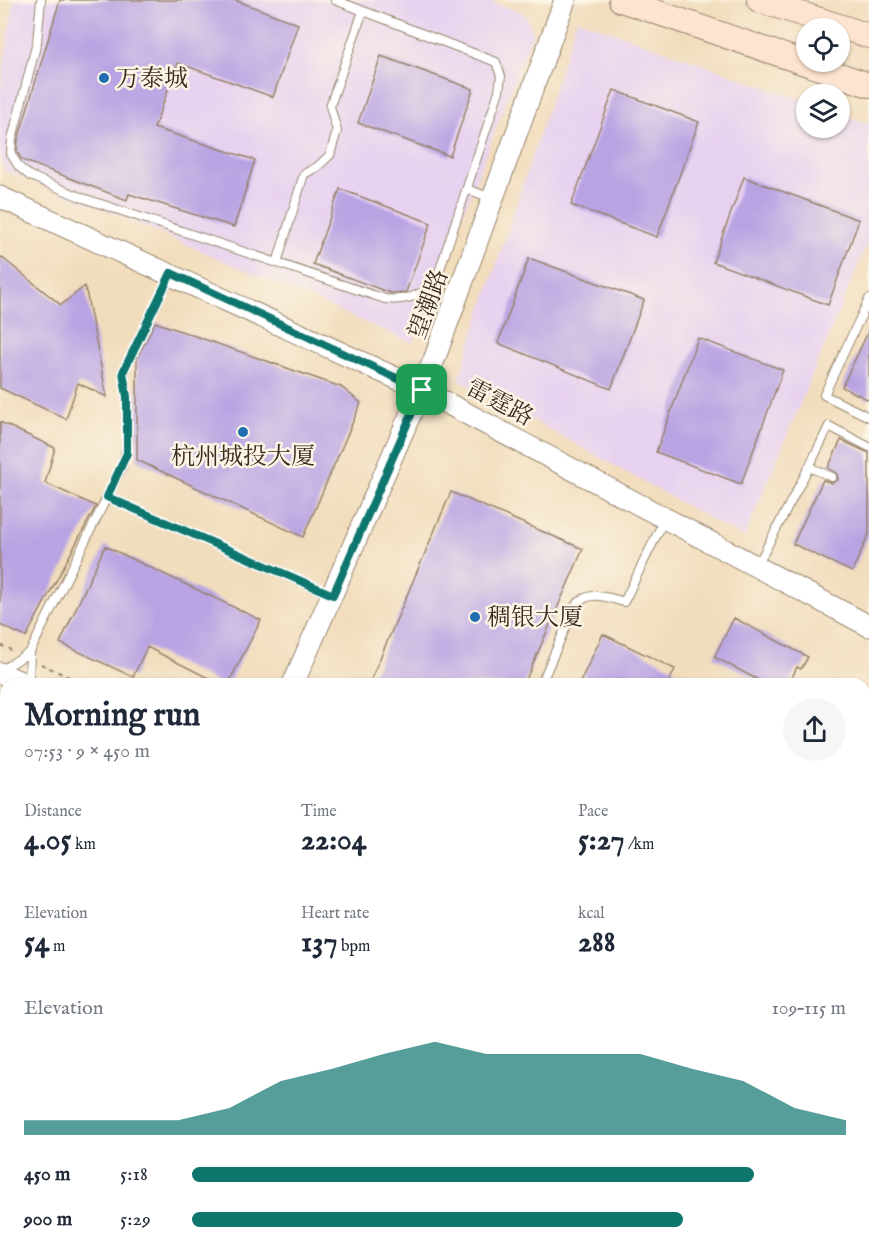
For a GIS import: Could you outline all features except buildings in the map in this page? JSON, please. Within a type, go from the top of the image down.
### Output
[{"type":"main road","points":[[621,0],[869,85]]},
{"type":"main road","points":[[759,0],[869,36]]},
{"type":"street","name":"望潮路","points":[[296,678],[422,390],[564,0]]},
{"type":"street","name":"雷霆路","points":[[0,197],[171,273],[422,390],[869,626]]},
{"type":"lane","points":[[41,0],[37,42],[12,139],[11,154],[19,167],[30,176],[83,198],[385,299],[403,301],[435,284],[499,91],[501,76],[496,62],[335,0]]},
{"type":"lane","points":[[277,263],[304,174],[317,167],[330,155],[337,131],[330,106],[363,11]]},
{"type":"lane","points":[[467,189],[492,199]]},
{"type":"lane","points":[[28,678],[30,652],[127,453],[127,397],[123,372],[171,273]]},
{"type":"lane","points":[[869,299],[824,395],[869,417]]},
{"type":"lane","points":[[756,566],[829,426],[869,447]]},
{"type":"lane","points":[[809,467],[832,477]]},
{"type":"lane","points":[[107,497],[333,595]]},
{"type":"lane","points":[[544,678],[575,606],[582,598],[597,595],[624,602],[665,518]]},
{"type":"lane","points":[[0,672],[30,652]]},
{"type":"shaded area","points":[[14,0],[485,0],[524,13],[533,32],[413,343],[107,210],[4,170],[0,156],[0,92]]},
{"type":"shaded area","points":[[577,19],[796,98],[796,138],[850,138],[850,117],[869,124],[869,239],[744,538],[459,379]]},
{"type":"place","name":"万泰城","points":[[104,78]]},
{"type":"place","name":"杭州城投大厦","points":[[243,432]]},
{"type":"place","name":"稠银大厦","points":[[475,617]]},
{"type":"route","points":[[171,273],[422,390],[333,595],[107,497],[127,453],[127,397],[123,372],[171,273]]}]
